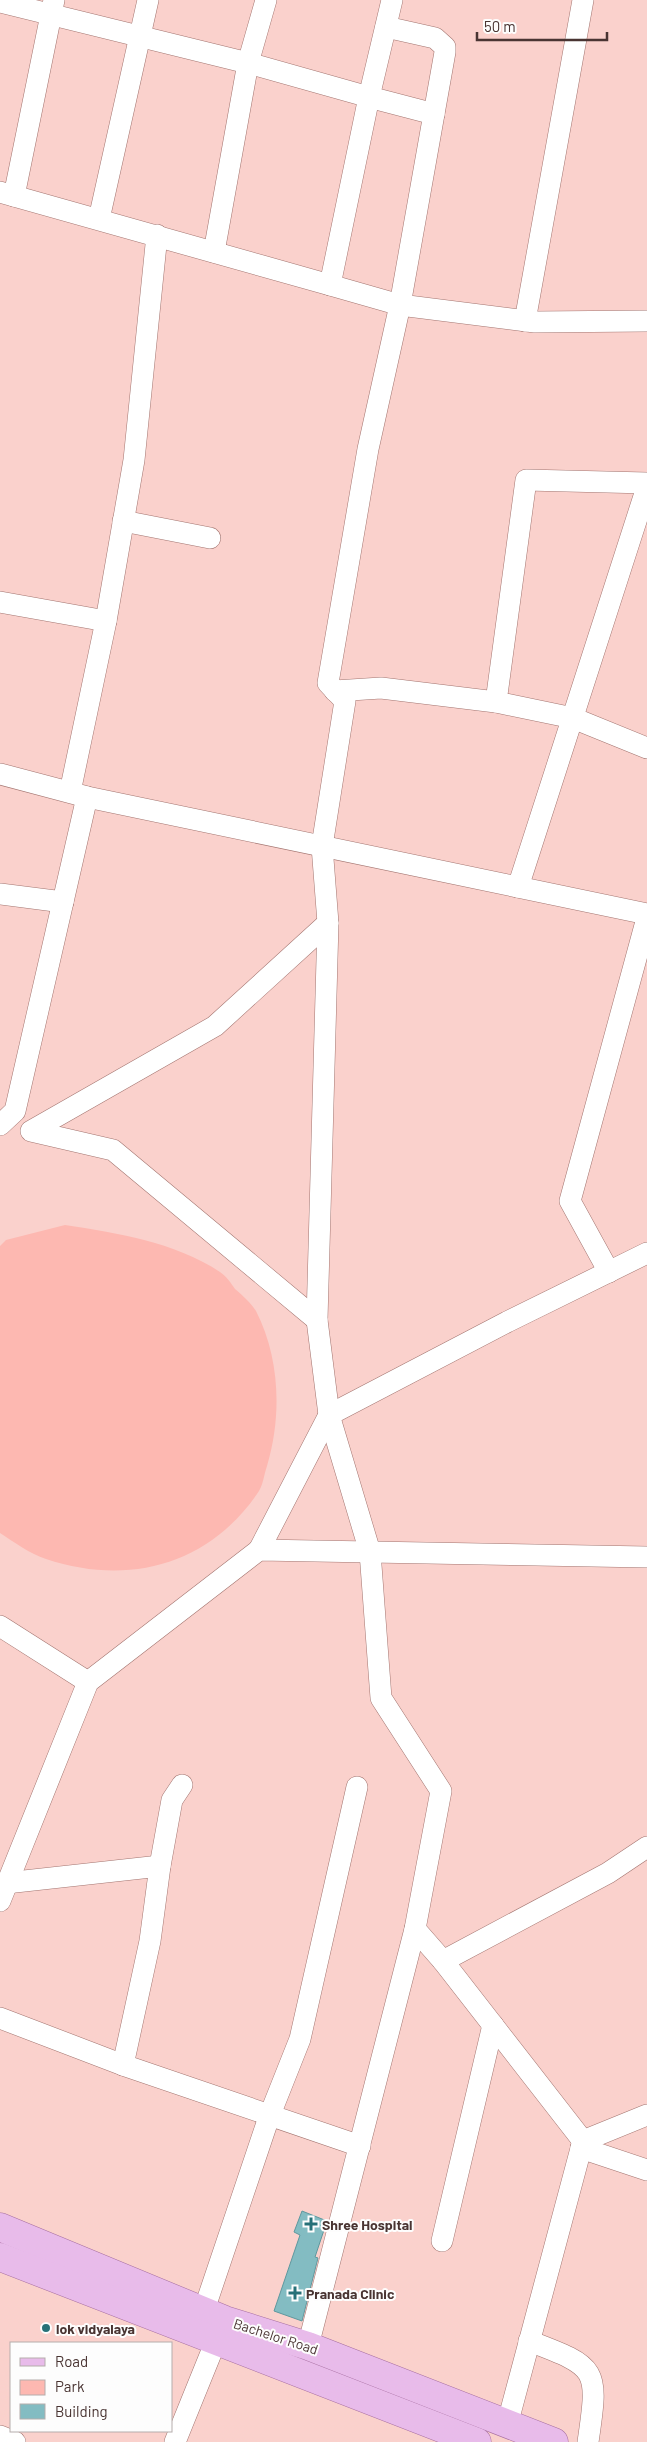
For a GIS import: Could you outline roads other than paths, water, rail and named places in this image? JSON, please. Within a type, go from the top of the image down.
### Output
[{"type":"main road","name":"Bachelor Road","points":[[0,2226],[476,2442]]},
{"type":"main road","name":"Bachelor Road","points":[[0,2256],[215,2323],[308,2346],[544,2440]]},
{"type":"street","points":[[99,219],[148,0]]},
{"type":"street","points":[[214,252],[248,63],[266,0]]},
{"type":"street","points":[[330,285],[369,97],[392,0]]},
{"type":"street","points":[[525,321],[583,0]]},
{"type":"street","points":[[0,2],[52,8],[140,37],[248,63],[434,114]]},
{"type":"street","points":[[52,8],[7,194],[400,305],[525,321],[647,321]]},
{"type":"street","points":[[308,2346],[415,1929],[441,1790],[381,1698],[370,1552],[329,1415],[317,1320],[328,923],[322,846],[345,701],[328,683],[368,449],[400,305],[445,47],[435,38],[386,28]]},
{"type":"street","points":[[5,1121],[63,902],[78,795],[134,460],[157,235]]},
{"type":"street","points":[[496,702],[526,480],[647,485],[518,887]]},
{"type":"street","points":[[123,521],[210,538]]},
{"type":"street","points":[[0,602],[106,621]]},
{"type":"street","points":[[335,691],[381,688],[496,702],[573,718],[647,748]]},
{"type":"street","points":[[0,774],[78,795],[647,914]]},
{"type":"street","points":[[0,894],[63,902]]},
{"type":"street","points":[[609,1272],[570,1201],[647,918]]},
{"type":"street","points":[[317,1320],[113,1150],[31,1131],[215,1026],[328,923]]},
{"type":"street","points":[[3,1892],[88,1682],[259,1550],[329,1415],[507,1322],[647,1254]]},
{"type":"street","points":[[259,1550],[647,1557]]},
{"type":"street","points":[[0,1626],[88,1682]]},
{"type":"street","points":[[123,2065],[150,1941],[160,1866],[172,1800],[182,1784]]},
{"type":"street","points":[[175,2442],[215,2323],[268,2117],[300,2039],[357,1787]]},
{"type":"street","points":[[443,1961],[608,1873],[647,1847]]},
{"type":"street","points":[[3,1892],[160,1866]]},
{"type":"street","points":[[415,1929],[443,1961],[493,2025],[582,2144],[647,2170]]},
{"type":"street","points":[[0,2018],[268,2117],[360,2146]]},
{"type":"street","points":[[442,2241],[493,2025]]},
{"type":"street","points":[[582,2144],[647,2114]]},
{"type":"street","points":[[507,2424],[582,2144]]},
{"type":"street","points":[[529,2341],[578,2361],[588,2370],[595,2399],[588,2442]]},
{"type":"street","points":[[0,2436],[15,2442]]},
{"type":"place","name":"Shree Hospital","points":[[311,2224]]},
{"type":"place","name":"Pranada Clinic","points":[[295,2293]]},
{"type":"place","name":"lok vidyalaya","points":[[46,2328]]}]
